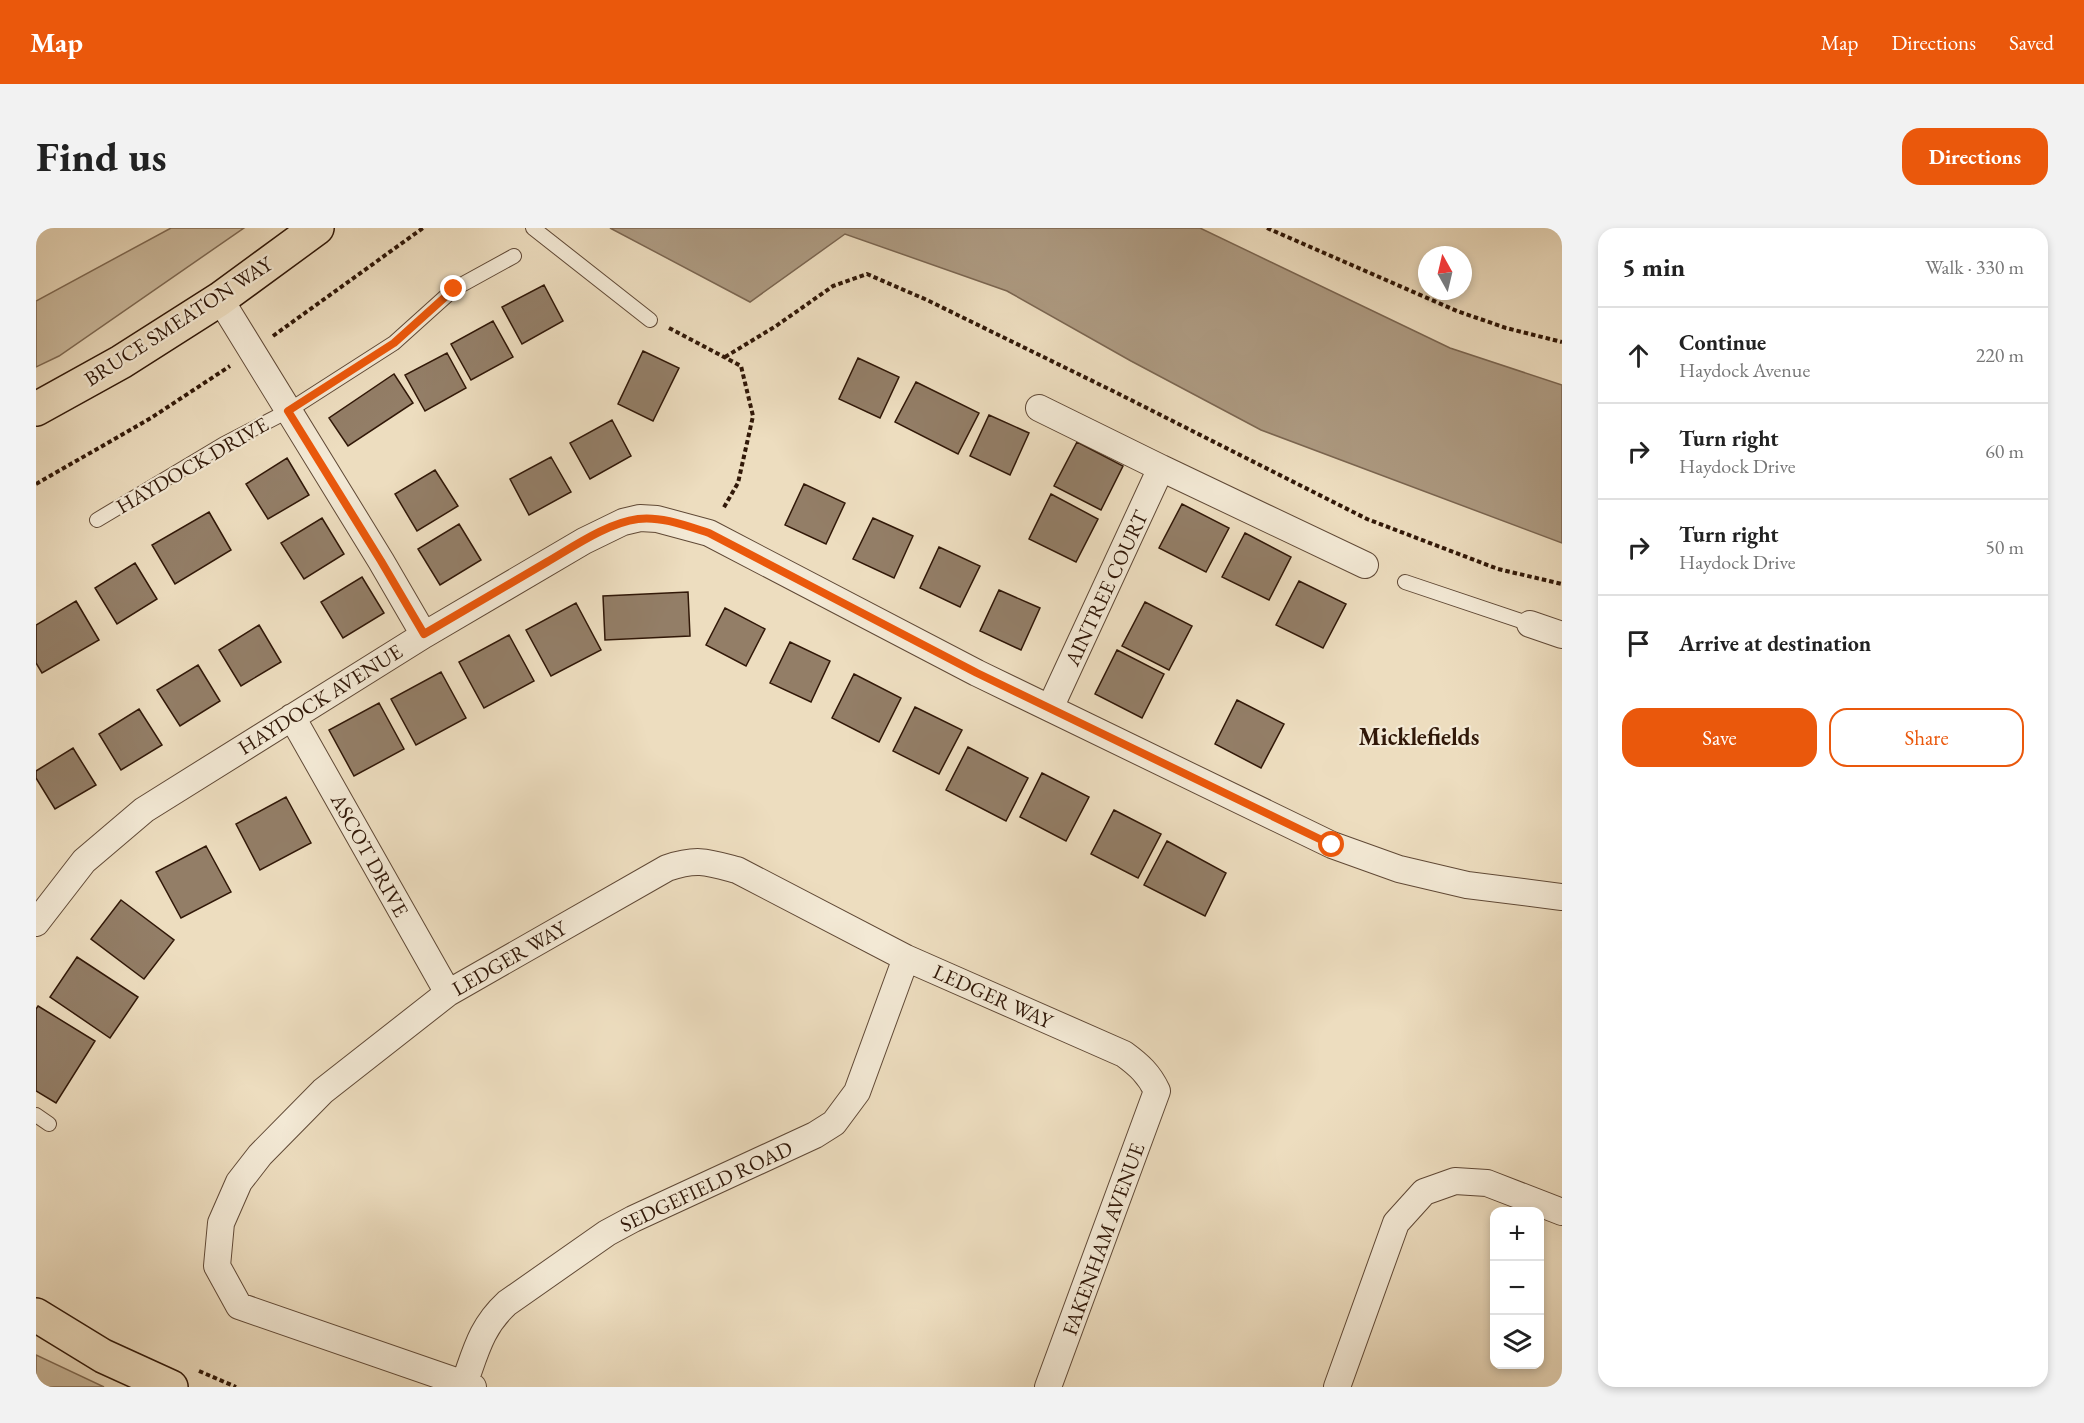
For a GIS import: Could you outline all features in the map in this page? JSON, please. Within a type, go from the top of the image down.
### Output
[{"type":"main road","name":"BRUCE SMEATON WAY","points":[[36,409],[120,362],[220,299],[317,228]]},
{"type":"main road","points":[[36,1315],[103,1356],[171,1387]]},
{"type":"street","name":"HAYDOCK DRIVE","points":[[220,299],[424,634]]},
{"type":"street","points":[[1039,408],[1365,565]]},
{"type":"street","name":"AINTREE COURT","points":[[1050,708],[1161,468]]},
{"type":"street","name":"HAYDOCK AVENUE","points":[[36,923],[84,861],[144,810],[424,634],[584,541],[623,522],[640,518],[657,519],[709,533],[977,673],[1332,845],[1399,869],[1467,885],[1562,897]]},
{"type":"street","points":[[1530,624],[1562,635]]},
{"type":"street","name":"ASCOT DRIVE","points":[[292,717],[447,993]]},
{"type":"street","name":"LEDGER WAY","points":[[469,1386],[239,1306],[218,1266],[221,1223],[239,1182],[260,1155],[323,1091],[447,993],[667,868],[695,861],[710,862],[737,870],[906,958],[1124,1054],[1150,1076],[1157,1091]]},
{"type":"street","name":"SEDGEFIELD ROAD","points":[[469,1386],[482,1335],[493,1316],[507,1303],[607,1233],[815,1135],[834,1123],[857,1092],[906,958]]},
{"type":"street","name":"FAKENHAM AVENUE","points":[[1048,1387],[1157,1091]]},
{"type":"street","points":[[1345,1385],[1396,1223],[1424,1192],[1455,1181],[1487,1183],[1562,1212]]},
{"type":"lane","points":[[533,228],[650,320]]},
{"type":"lane","name":"HAYDOCK DRIVE","points":[[97,520],[224,444],[288,411],[394,343],[454,289],[514,256]]},
{"type":"lane","points":[[1405,582],[1530,624]]},
{"type":"lane","points":[[36,1115],[49,1124]]},
{"type":"path","points":[[36,484],[151,418],[252,351],[423,228]]},
{"type":"path","points":[[1267,228],[1457,311],[1506,328],[1562,342]]},
{"type":"path","points":[[725,357],[776,326],[833,286],[867,274],[927,300],[1087,378],[1367,519],[1498,569],[1562,584]]},
{"type":"path","points":[[650,320],[691,338],[741,366],[753,416],[738,483],[709,533]]},
{"type":"shaded area","points":[[171,228],[244,228],[59,356],[36,367],[36,301]]},
{"type":"shaded area","points":[[610,228],[1200,228],[1450,348],[1562,385],[1562,543],[1261,430],[1131,361],[1007,291],[845,234],[750,302]]},
{"type":"shaded area","points":[[36,1355],[104,1387],[36,1387]]},
{"type":"building","points":[[544,285],[563,321],[522,344],[502,307]]},
{"type":"building","points":[[493,321],[513,357],[471,380],[451,344]]},
{"type":"building","points":[[643,351],[679,368],[653,421],[618,404]]},
{"type":"building","points":[[447,353],[466,388],[425,411],[405,375]]},
{"type":"building","points":[[858,358],[899,377],[880,418],[839,399]]},
{"type":"building","points":[[394,374],[413,403],[348,446],[329,418]]},
{"type":"building","points":[[916,382],[979,413],[958,454],[895,422]]},
{"type":"building","points":[[989,415],[1029,433],[1010,475],[970,456]]},
{"type":"building","points":[[612,420],[631,456],[590,479],[570,443]]},
{"type":"building","points":[[1077,442],[1123,466],[1101,510],[1054,486]]},
{"type":"building","points":[[551,457],[571,492],[529,515],[510,479]]},
{"type":"building","points":[[287,458],[309,495],[268,519],[246,484]]},
{"type":"building","points":[[435,470],[458,506],[417,531],[395,494]]},
{"type":"building","points":[[804,484],[845,503],[826,544],[785,525]]},
{"type":"building","points":[[1051,494],[1098,519],[1076,562],[1029,539]]},
{"type":"building","points":[[1182,504],[1229,528],[1206,572],[1159,548]]},
{"type":"building","points":[[209,512],[231,550],[175,584],[152,545]]},
{"type":"building","points":[[322,518],[344,554],[304,579],[281,543]]},
{"type":"building","points":[[873,518],[913,536],[894,578],[853,559]]},
{"type":"building","points":[[459,524],[481,560],[440,585],[418,549]]},
{"type":"building","points":[[1245,533],[1291,557],[1269,600],[1222,577]]},
{"type":"building","points":[[939,547],[980,566],[960,607],[920,588]]},
{"type":"building","points":[[135,563],[157,599],[117,624],[95,588]]},
{"type":"building","points":[[362,577],[384,613],[343,638],[321,602]]},
{"type":"building","points":[[1299,581],[1346,604],[1323,648],[1276,625]]},
{"type":"building","points":[[999,590],[1040,608],[1021,650],[980,631]]},
{"type":"building","points":[[688,592],[690,636],[605,640],[603,596]]},
{"type":"building","points":[[76,601],[99,640],[42,673],[36,663],[36,625]]},
{"type":"building","points":[[1145,602],[1192,626],[1169,670],[1122,646]]},
{"type":"building","points":[[576,603],[601,650],[551,676],[526,630]]},
{"type":"building","points":[[725,608],[765,629],[746,666],[706,645]]},
{"type":"building","points":[[259,625],[281,662],[241,686],[219,650]]},
{"type":"building","points":[[509,635],[534,681],[484,708],[459,662]]},
{"type":"building","points":[[790,642],[830,661],[811,702],[770,683]]},
{"type":"building","points":[[1117,650],[1164,674],[1142,718],[1095,694]]},
{"type":"building","points":[[198,665],[220,701],[180,726],[157,690]]},
{"type":"building","points":[[441,672],[466,718],[416,745],[391,699]]},
{"type":"building","points":[[854,674],[901,698],[879,742],[832,718]]},
{"type":"building","points":[[1237,700],[1284,724],[1261,768],[1215,744]]},
{"type":"building","points":[[379,703],[404,749],[354,776],[329,730]]},
{"type":"building","points":[[915,707],[962,730],[939,774],[893,751]]},
{"type":"building","points":[[139,709],[162,745],[121,770],[99,734]]},
{"type":"building","points":[[968,747],[1028,778],[1006,821],[946,790]]},
{"type":"building","points":[[73,748],[96,785],[55,809],[36,778],[36,771]]},
{"type":"building","points":[[1042,773],[1089,797],[1066,841],[1020,817]]},
{"type":"building","points":[[286,797],[311,843],[260,870],[236,824]]},
{"type":"building","points":[[1114,810],[1161,834],[1138,878],[1091,854]]},
{"type":"building","points":[[1167,841],[1226,873],[1205,916],[1144,885]]},
{"type":"building","points":[[206,846],[231,892],[181,918],[156,872]]},
{"type":"building","points":[[121,900],[174,940],[144,979],[91,939]]},
{"type":"building","points":[[77,957],[138,997],[110,1038],[50,997]]},
{"type":"building","points":[[38,1006],[95,1041],[56,1103],[36,1091],[36,1009]]},
{"type":"district","name":"Micklefields","points":[[1419,736]]},
{"type":"route","points":[[454,289],[394,343],[288,411],[424,634],[584,541],[623,522],[640,518],[685,525],[709,533],[977,673],[1332,845]]}]
